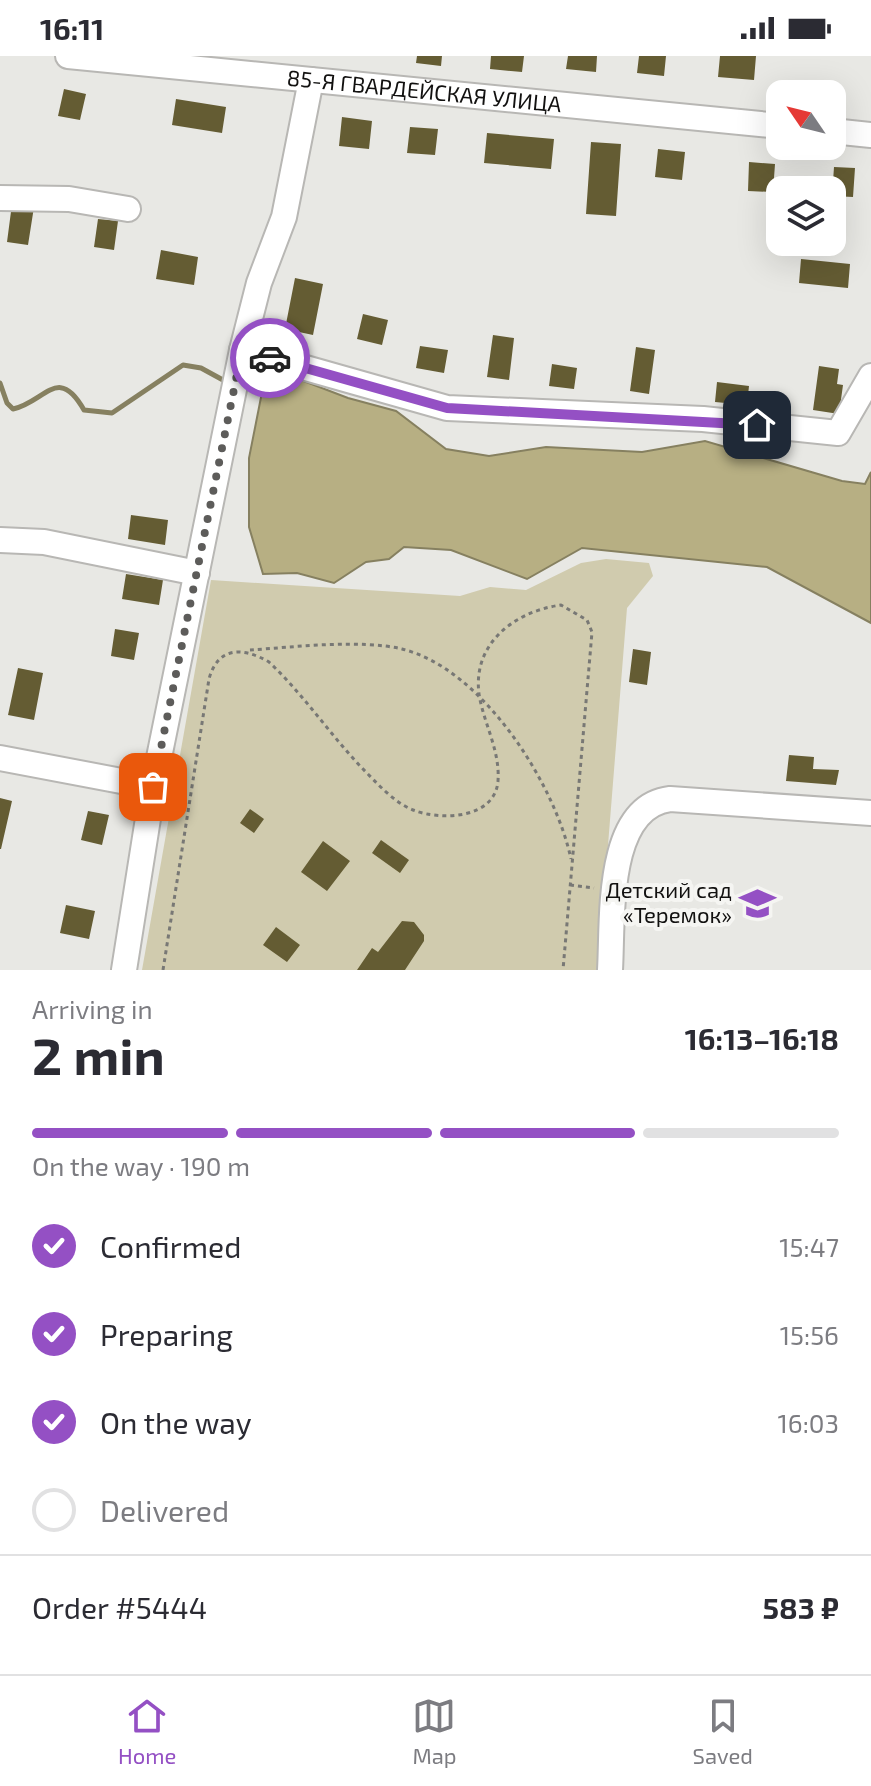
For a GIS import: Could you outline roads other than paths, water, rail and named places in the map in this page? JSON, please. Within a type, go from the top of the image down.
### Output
[{"type":"street","name":"85-Я ГВАРДЕЙСКАЯ УЛИЦА","points":[[68,56],[280,66],[311,80],[766,125]]},
{"type":"street","points":[[124,970],[153,787],[242,350],[259,283],[284,217],[311,80]]},
{"type":"street","points":[[846,134],[870,139]]},
{"type":"street","points":[[0,198],[69,199],[128,209]]},
{"type":"street","points":[[242,350],[447,408],[703,419],[838,433],[871,376]]},
{"type":"street","points":[[0,540],[44,542],[197,573]]},
{"type":"street","points":[[0,758],[153,787]]},
{"type":"street","points":[[610,970],[619,858],[624,837],[636,815],[656,801],[670,799],[871,813]]},
{"type":"waterway","points":[[0,383],[7,403],[13,409],[59,388],[75,396],[84,410],[112,413],[183,365],[201,368],[223,380]]},
{"type":"place","name":"Детский сад «Теремок»","points":[[758,903]]}]
